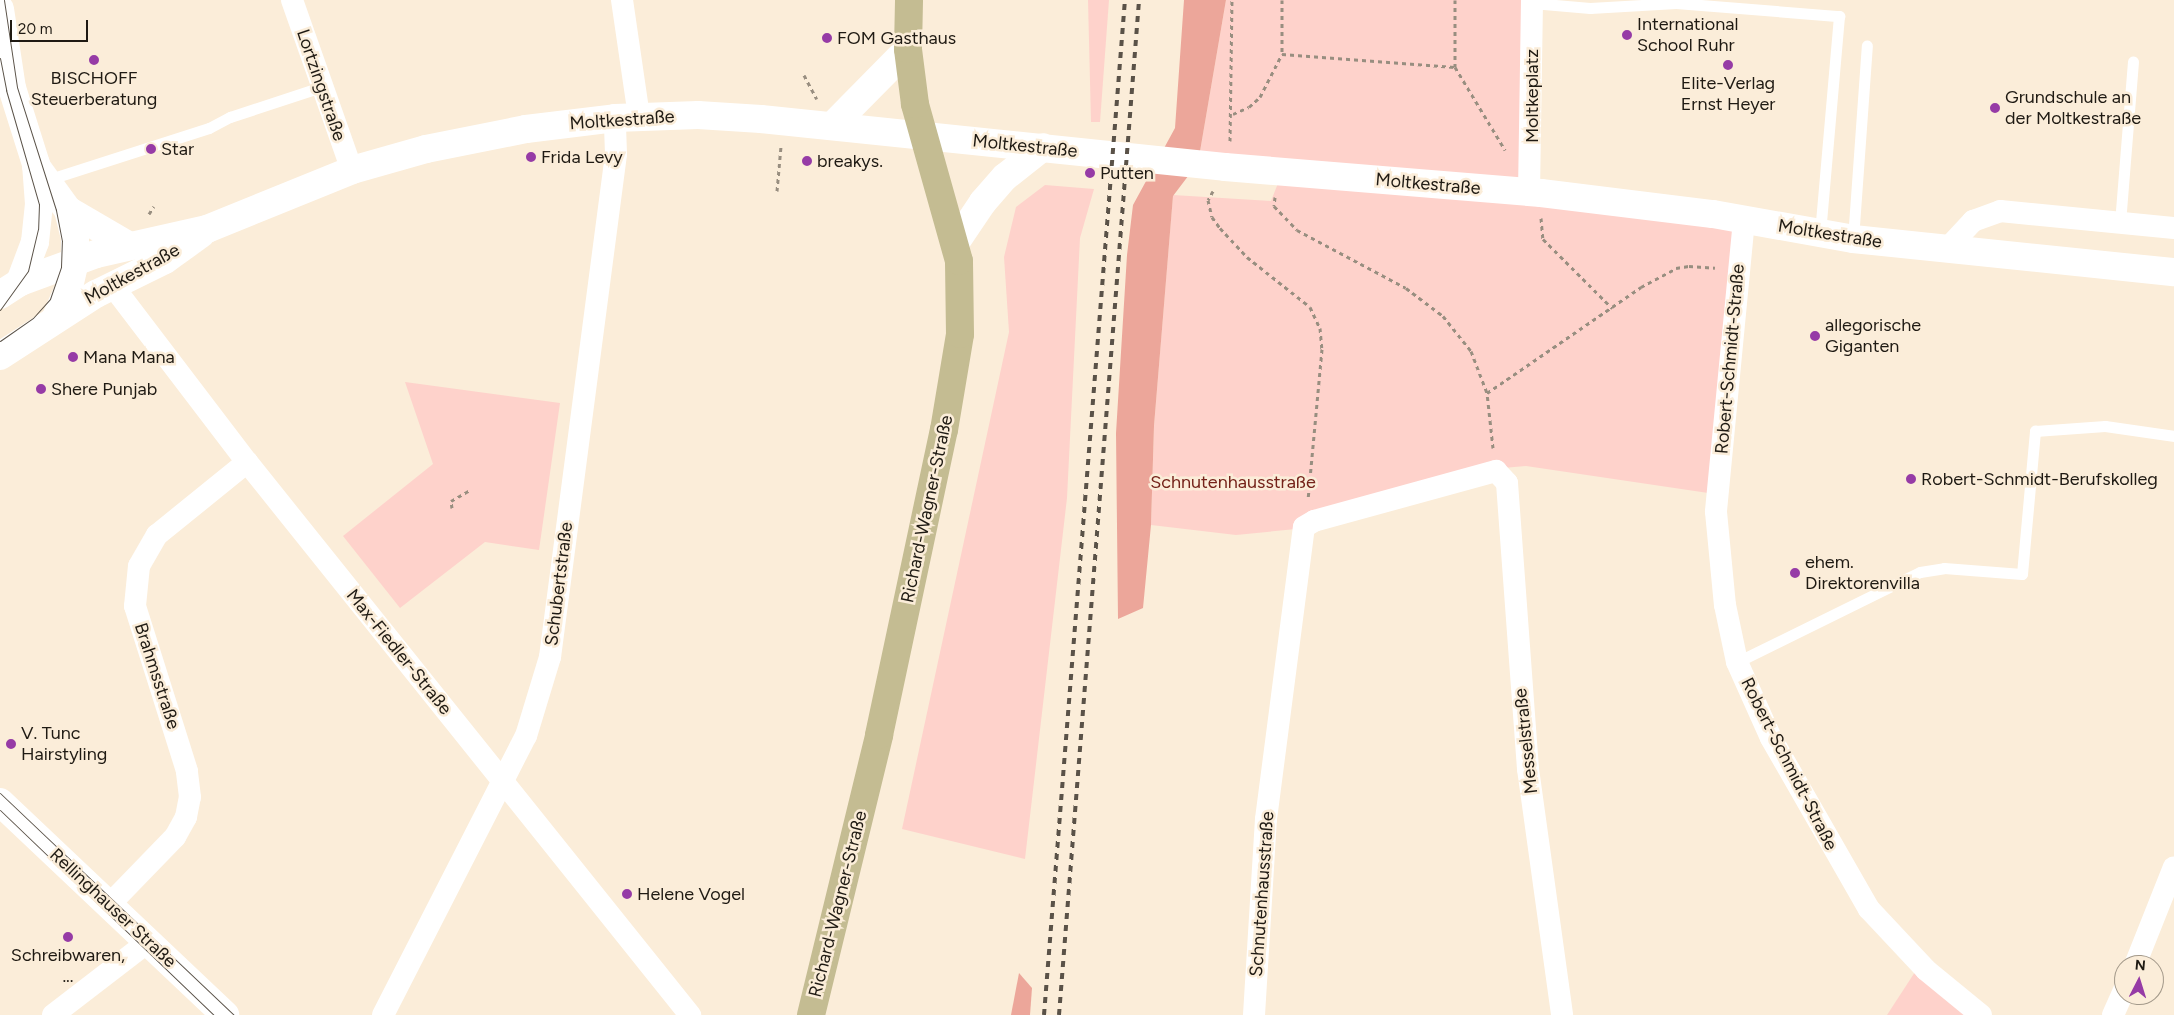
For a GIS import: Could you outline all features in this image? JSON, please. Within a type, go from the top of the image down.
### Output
[{"type":"main road","name":"Richard-Wagner-Straße","points":[[811,1015],[853,852],[950,398],[961,308],[956,242],[922,136],[908,49],[909,0]]},
{"type":"street","name":"Lortzingstraße","points":[[292,0],[321,87],[352,170]]},
{"type":"street","name":"Schubertstraße","points":[[383,1015],[504,782],[536,714],[550,658],[616,154],[627,117],[622,0]]},
{"type":"street","name":"Moltkeplatz","points":[[1532,2],[1534,184]]},
{"type":"street","points":[[0,9],[12,88],[41,172],[68,210],[75,238],[75,261]]},
{"type":"street","points":[[832,126],[908,49]]},
{"type":"street","name":"Moltkestraße","points":[[10,289],[75,261],[128,245],[207,229],[352,170],[426,149],[526,128],[627,117],[698,115],[784,121],[1225,167],[1534,184],[1853,239],[2174,272]]},
{"type":"street","points":[[956,242],[983,202],[1005,177],[1043,147]]},
{"type":"street","points":[[10,289],[38,229],[41,172]]},
{"type":"street","points":[[68,210],[128,245]]},
{"type":"street","points":[[1946,250],[1973,221],[2000,210],[2174,228]]},
{"type":"street","name":"Robert-Schmidt-Straße","points":[[1744,220],[1716,512],[1724,597],[1736,662],[1771,738],[1869,909],[1926,970],[1981,1015]]},
{"type":"street","name":"Moltkestraße","points":[[0,356],[56,318],[112,285],[165,260],[207,229]]},
{"type":"street","name":"Moltkestraße","points":[[56,318],[69,288],[75,261]]},
{"type":"street","name":"Max-Fiedler-Straße","points":[[112,285],[247,462],[690,1015]]},
{"type":"street","name":"Brahmsstraße","points":[[109,905],[176,837],[186,817],[190,797],[187,771],[135,606],[139,566],[157,535],[247,462]]},
{"type":"street","points":[[1304,526],[1314,520],[1496,471]]},
{"type":"street","name":"Messelstraße","points":[[1496,471],[1507,483],[1527,760],[1562,1015]]},
{"type":"street","name":"Schnutenhausstraße","points":[[1254,1015],[1266,819],[1304,526]]},
{"type":"street","name":"Rellinghauser Straße","points":[[0,802],[225,1015]]},
{"type":"street","points":[[2139,955],[2174,867]]},
{"type":"street","points":[[53,1015],[149,941]]},
{"type":"lane","points":[[1532,2],[1590,8],[1676,2],[1839,16],[1820,234]]},
{"type":"lane","points":[[1853,239],[1867,46]]},
{"type":"lane","points":[[2120,223],[2133,62]]},
{"type":"lane","points":[[41,172],[210,128],[230,117],[321,87]]},
{"type":"lane","points":[[1736,662],[1920,572],[1944,568],[2022,574],[2035,431],[2105,426],[2174,436]]},
{"type":"path","points":[[1232,0],[1233,114],[1225,167],[1208,200],[1212,217],[1247,257],[1310,307],[1320,328],[1322,349],[1304,526]]},
{"type":"path","points":[[1233,114],[1249,107],[1260,97],[1282,54],[1282,0]]},
{"type":"path","points":[[1455,0],[1455,67],[1503,149],[1534,184],[1543,239],[1612,308]]},
{"type":"path","points":[[1282,54],[1455,67]]},
{"type":"path","points":[[777,191],[784,121]]},
{"type":"path","points":[[1277,171],[1274,206],[1297,230],[1406,288],[1443,316],[1471,351],[1487,393],[1496,471]]},
{"type":"path","points":[[1487,393],[1641,287],[1676,268],[1689,266],[1739,271]]},
{"type":"path","points":[[452,508],[451,501],[470,490]]},
{"type":"green space","points":[[1088,0],[1109,0],[1100,122],[1091,122]]},
{"type":"green space","points":[[1226,0],[1526,0],[1528,191],[1198,163]]},
{"type":"green space","points":[[1282,173],[1742,222],[1715,494],[1526,466],[1491,469],[1296,529],[1236,535],[1151,525],[1154,426],[1173,195],[1271,201]]},
{"type":"green space","points":[[1045,185],[1094,189],[1080,238],[1067,498],[1025,859],[902,829],[1009,332],[1004,257],[1016,207]]},
{"type":"green space","points":[[405,382],[560,403],[539,550],[485,542],[400,608],[343,536],[433,464]]},
{"type":"green space","points":[[1915,972],[1966,1015],[1887,1015]]},
{"type":"shaded area","points":[[1184,0],[1226,0],[1198,163],[1173,196],[1154,426],[1151,525],[1143,608],[1118,619],[1116,433],[1127,255],[1133,205],[1175,128]]},
{"type":"shaded area","points":[[1019,973],[1032,988],[1030,1015],[1011,1015]]},
{"type":"tram line","points":[[0,341],[33,318],[50,299],[61,267],[62,241],[56,210],[17,87],[4,0]]},
{"type":"tram line","points":[[0,58],[6,90],[39,204],[38,229],[28,271],[0,310]]},
{"type":"tram line","points":[[0,793],[234,1015]]},
{"type":"tram line","points":[[0,810],[214,1015]]},
{"type":"railway","points":[[1044,1015],[1125,0]]},
{"type":"railway","points":[[1059,1015],[1139,0]]},
{"type":"place","name":"International School Ruhr","points":[[1627,35]]},
{"type":"place","name":"FOM Gasthaus","points":[[827,38]]},
{"type":"place","name":"BISCHOFF Steuerberatung","points":[[94,60]]},
{"type":"place","name":"Elite-Verlag Ernst Heyer","points":[[1728,65]]},
{"type":"place","name":"Grundschule an der Moltkestraße","points":[[1995,108]]},
{"type":"place","name":"Star","points":[[151,149]]},
{"type":"place","name":"Frida Levy","points":[[531,157]]},
{"type":"place","name":"breakys.","points":[[807,161]]},
{"type":"place","name":"Putten","points":[[1090,173]]},
{"type":"place","name":"allegorische Giganten","points":[[1815,336]]},
{"type":"place","name":"Mana Mana","points":[[73,357]]},
{"type":"place","name":"Shere Punjab","points":[[41,389]]},
{"type":"place","name":"Robert-Schmidt-Berufskolleg","points":[[1911,479]]},
{"type":"place","name":"ehem. Direktorenvilla","points":[[1795,573]]},
{"type":"place","name":"V. Tunc Hairstyling","points":[[11,744]]},
{"type":"place","name":"Helene Vogel","points":[[627,894]]},
{"type":"place","name":"Schreibwaren, ...","points":[[68,937]]}]
